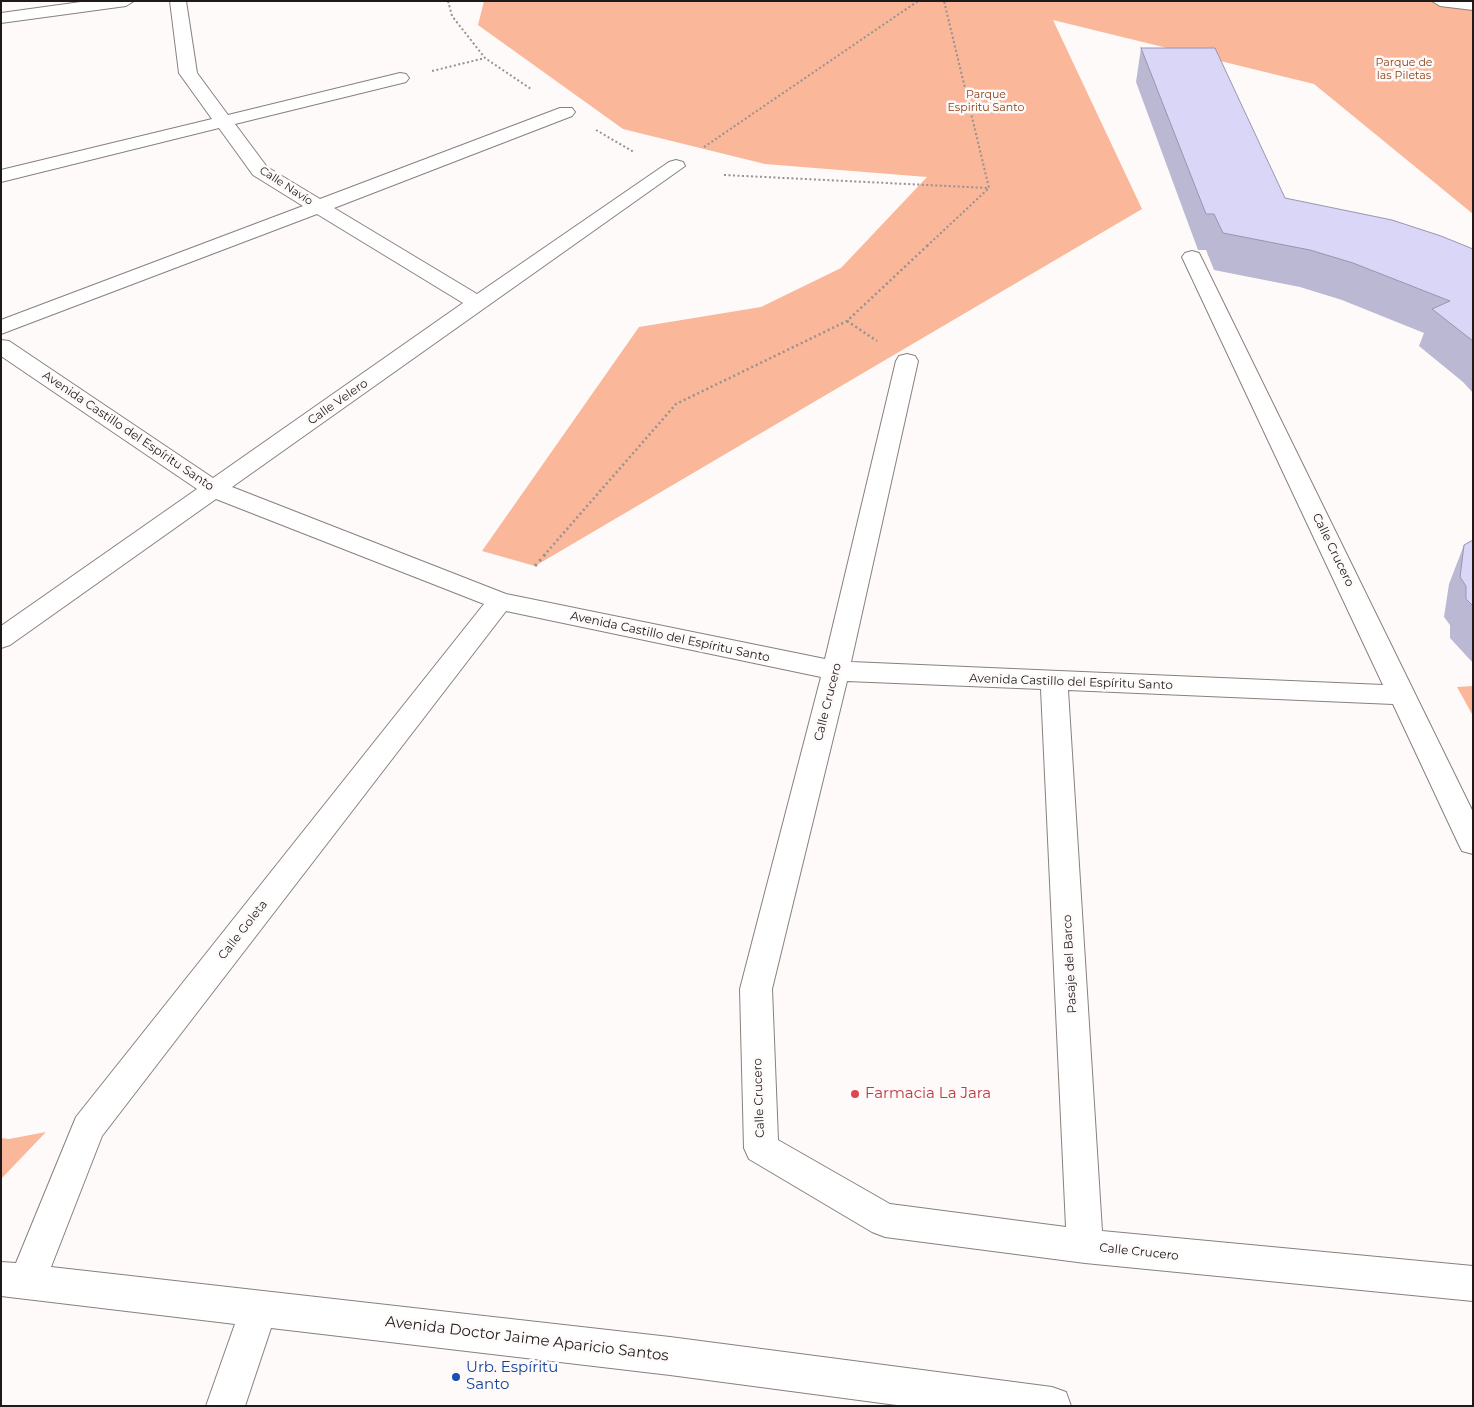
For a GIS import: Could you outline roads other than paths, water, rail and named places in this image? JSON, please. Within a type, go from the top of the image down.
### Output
[{"type":"street","points":[[1,18],[126,1]]},
{"type":"street","name":"Calle Navío","points":[[178,1],[188,73],[260,171],[477,303]]},
{"type":"street","points":[[1440,1],[1473,5]]},
{"type":"street","points":[[1,176],[400,78]]},
{"type":"street","points":[[1,328],[320,208],[566,112]]},
{"type":"street","name":"Calle Velero","points":[[1,639],[477,303],[676,166]]},
{"type":"street","name":"Calle Crucero","points":[[1192,257],[1473,842]]},
{"type":"street","name":"Avenida Castillo del Espíritu Santo","points":[[1,346],[214,489],[500,602],[836,671],[1403,695]]},
{"type":"street","name":"Calle Crucero","points":[[907,361],[836,671],[756,989],[761,1148],[885,1220],[1085,1246],[1473,1284]]},
{"type":"street","name":"Calle Goleta","points":[[14,1281],[88,1128],[500,602]]},
{"type":"street","name":"Pasaje del Barco","points":[[1054,681],[1085,1246]]},
{"type":"street","name":"Avenida Doctor Jaime Aparicio Santos","points":[[14,1281],[670,1356],[973,1401],[1052,1406]]},
{"type":"street","points":[[225,1406],[259,1308]]},
{"type":"place","name":"Farmacia La Jara","points":[[855,1094]]},
{"type":"place","name":"Urb. Espíritu Santo","points":[[456,1377]]},
{"type":"park label","name":"Parque de las Piletas","points":[[1404,69]]},
{"type":"park label","name":"Parque Espiritu Santo","points":[[986,101]]}]
